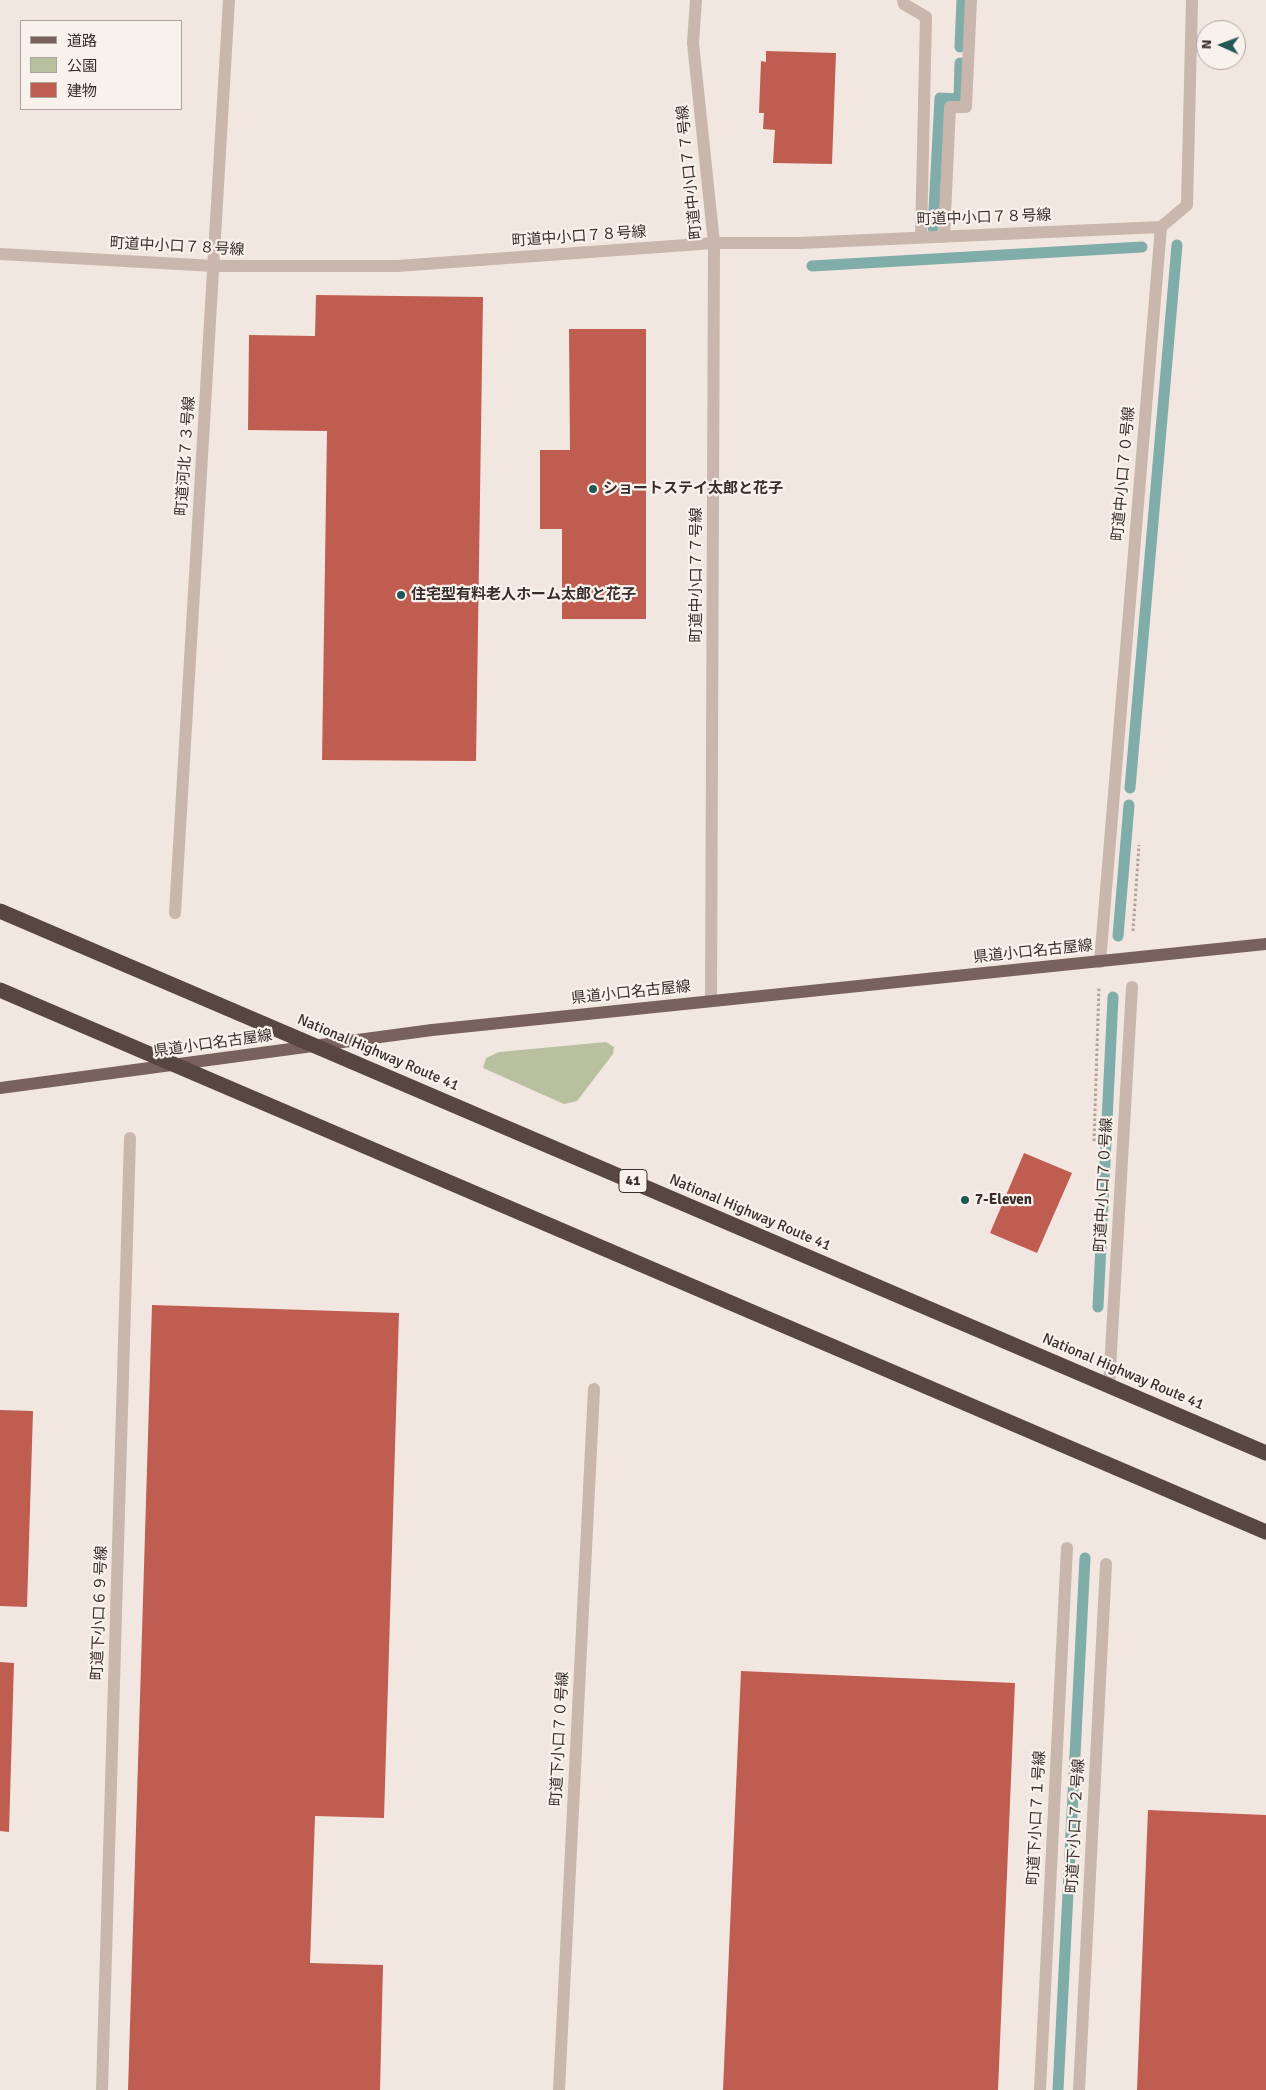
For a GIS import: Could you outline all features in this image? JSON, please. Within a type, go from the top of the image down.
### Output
[{"type":"highway","name":"National Highway Route 41","points":[[0,911],[1266,1453]]},
{"type":"highway","points":[[0,990],[1266,1532]]},
{"type":"main road","name":"県道小口名古屋線","points":[[0,1088],[442,1029],[1266,944]]},
{"type":"street","name":"町道河北７３号線","points":[[175,913],[229,0]]},
{"type":"street","name":"町道中小口７７号線","points":[[696,0],[693,42],[714,243],[711,1001]]},
{"type":"street","points":[[902,0],[904,4],[926,17],[921,237]]},
{"type":"street","points":[[944,236],[950,107],[966,107],[962,55],[971,0]]},
{"type":"street","points":[[1161,227],[1187,205],[1192,0]]},
{"type":"street","name":"町道中小口７８号線","points":[[0,254],[214,266],[397,266],[714,243],[800,243],[1161,227]]},
{"type":"street","name":"町道中小口７０号線","points":[[1100,962],[1161,227]]},
{"type":"street","name":"町道中小口７０号線","points":[[1109,1386],[1132,987]]},
{"type":"street","name":"町道下小口６９号線","points":[[102,2090],[130,1138]]},
{"type":"street","name":"町道下小口７０号線","points":[[559,2090],[594,1389]]},
{"type":"street","name":"町道下小口７１号線","points":[[1040,2090],[1067,1548]]},
{"type":"street","name":"町道下小口７２号線","points":[[1079,2090],[1106,1564]]},
{"type":"path","points":[[1132,958],[1140,836]]},
{"type":"path","points":[[1094,1149],[1100,962]]},
{"type":"green space","points":[[606,1042],[614,1047],[613,1054],[577,1101],[564,1104],[483,1068],[486,1058],[499,1052]]},
{"type":"building","points":[[766,51],[836,53],[832,164],[773,163],[775,130],[763,129],[764,113],[759,113],[761,61],[766,62]]},
{"type":"building","name":"住宅型有料老人ホーム太郎と花子","points":[[316,295],[483,297],[476,761],[322,760],[327,431],[248,430],[249,335],[315,336]]},
{"type":"building","name":"ショートステイ太郎と花子","points":[[569,329],[646,329],[646,619],[562,619],[562,529],[540,529],[540,450],[570,450]]},
{"type":"building","points":[[1024,1153],[1072,1173],[1037,1253],[990,1233]]},
{"type":"building","points":[[152,1305],[399,1313],[384,1818],[315,1816],[310,1963],[383,1965],[380,2090],[128,2090]]},
{"type":"building","points":[[0,1410],[33,1411],[27,1607],[0,1606]]},
{"type":"building","points":[[0,1662],[14,1663],[9,1832],[0,1831]]},
{"type":"building","points":[[741,1671],[1015,1683],[998,2090],[723,2090]]},
{"type":"building","points":[[1148,1810],[1266,1815],[1266,2090],[1137,2090]]},
{"type":"waterway","points":[[960,47],[962,0]]},
{"type":"waterway","points":[[933,228],[940,98],[959,99],[960,63]]},
{"type":"waterway","points":[[1130,788],[1177,245]]},
{"type":"waterway","points":[[812,266],[1142,247]]},
{"type":"waterway","points":[[1118,936],[1129,805]]},
{"type":"waterway","points":[[1098,1307],[1113,997]]},
{"type":"waterway","points":[[1058,2090],[1085,1558]]},
{"type":"place","name":"ショートステイ太郎と花子","points":[[593,489]]},
{"type":"place","name":"住宅型有料老人ホーム太郎と花子","points":[[401,595]]},
{"type":"place","name":"7-Eleven","points":[[965,1200]]}]
